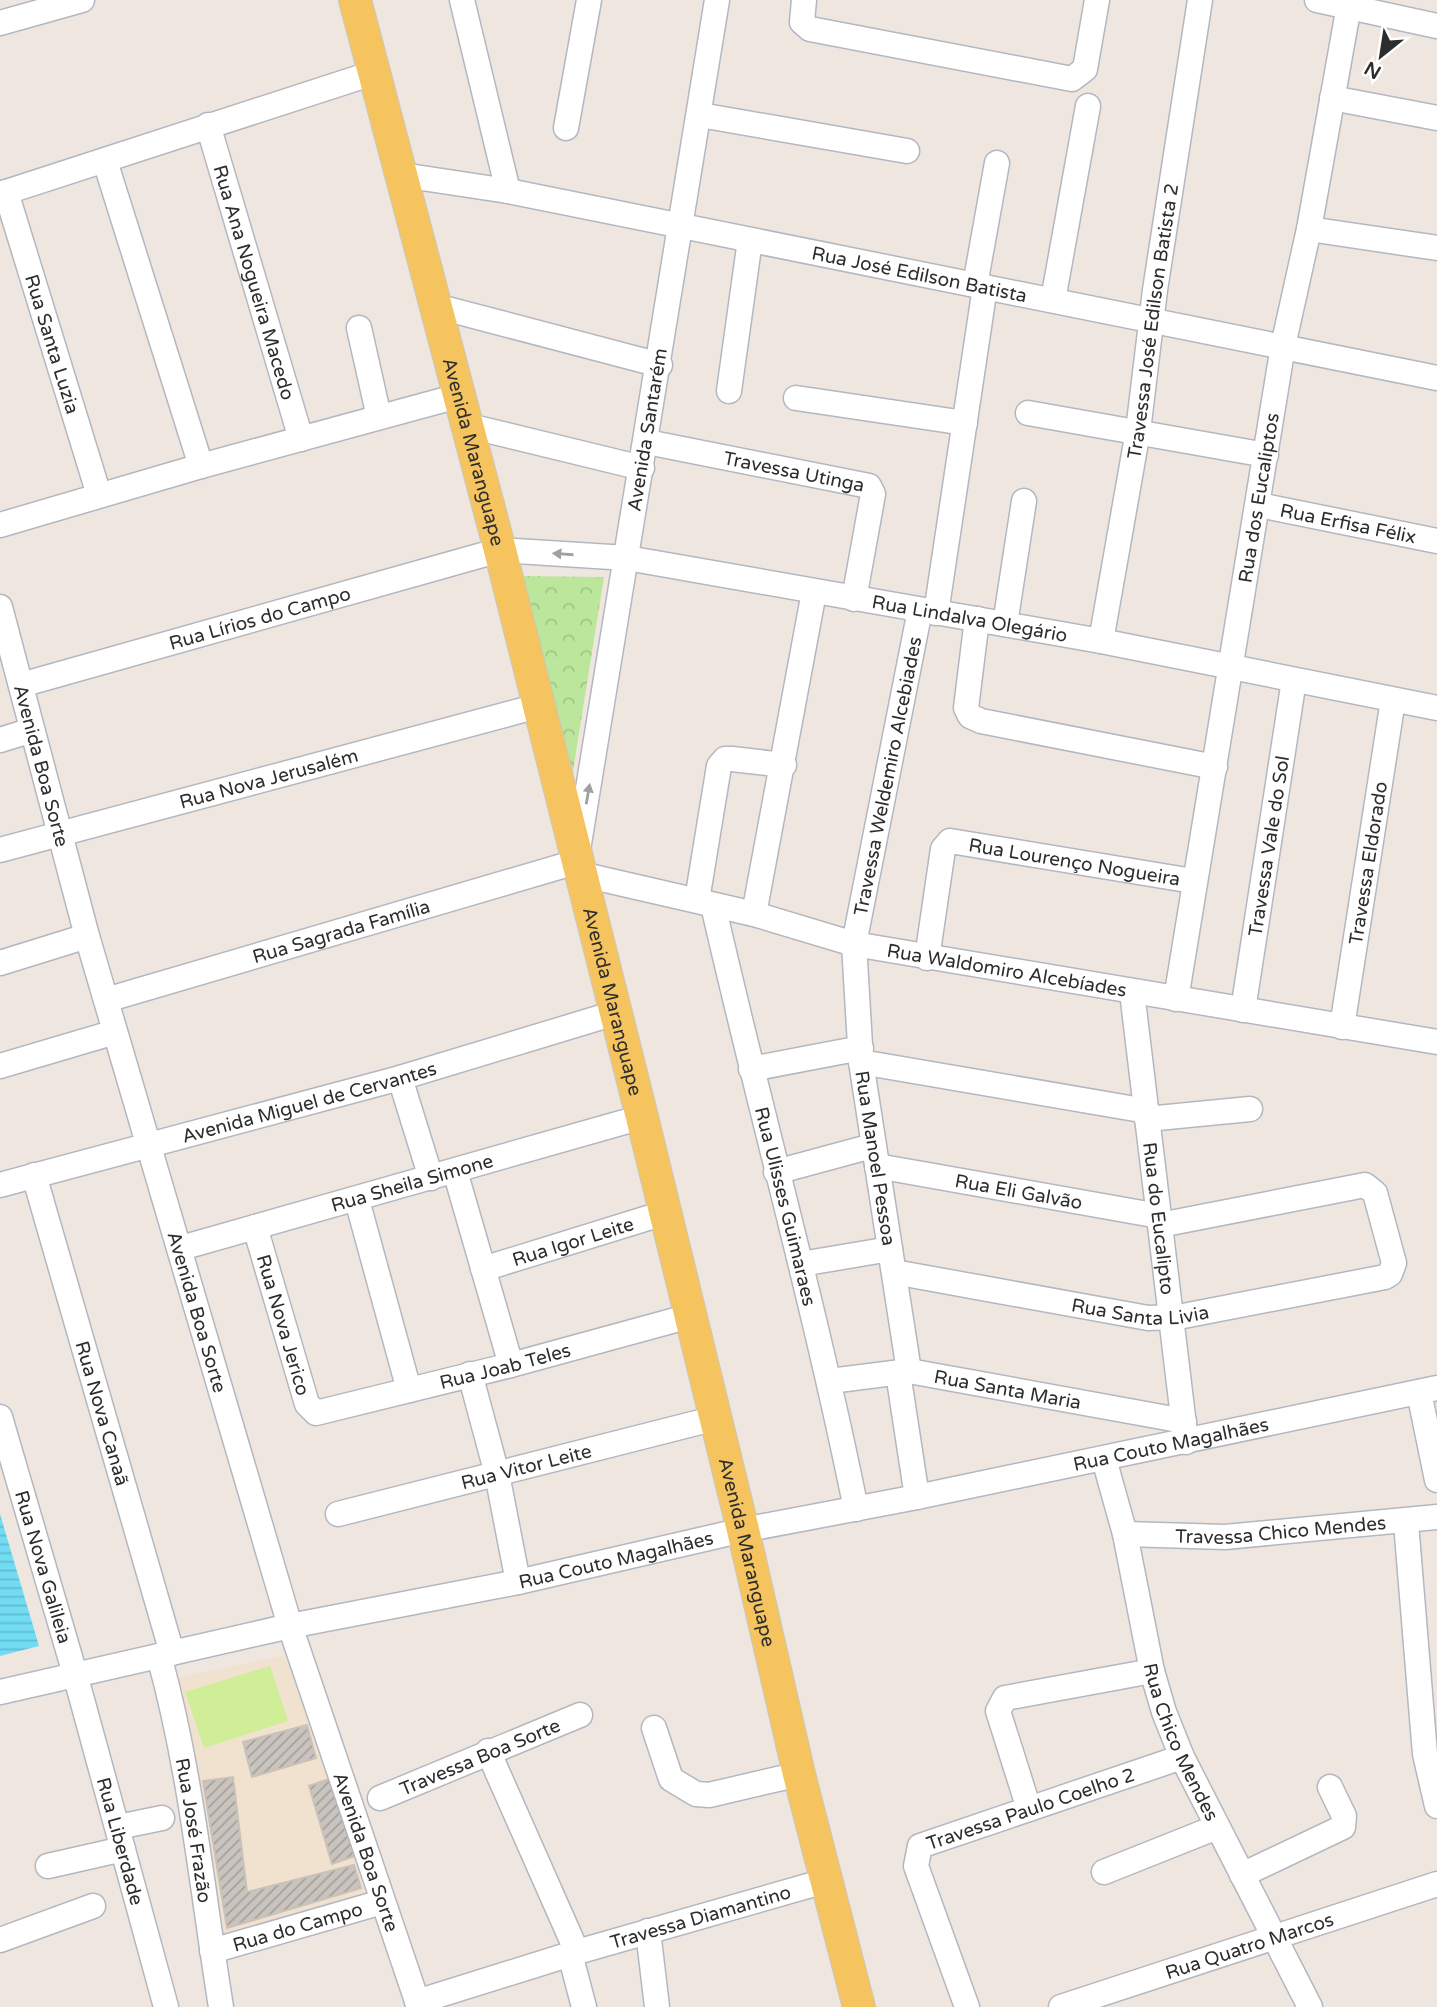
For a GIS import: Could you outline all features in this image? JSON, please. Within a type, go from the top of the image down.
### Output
[{"type":"main road","name":"Avenida Maranguape","points":[[355,0],[500,550],[716,1418],[825,1881],[859,2007]]},
{"type":"street","points":[[0,23],[82,0]]},
{"type":"street","points":[[462,0],[508,191]]},
{"type":"street","points":[[566,128],[589,0]]},
{"type":"street","name":"Avenida Santarém","points":[[578,868],[717,0]]},
{"type":"street","points":[[804,0],[802,22],[810,29],[1072,79],[1085,69],[1097,0]]},
{"type":"street","name":"Travessa José Edilson Batista 2","points":[[1101,641],[1138,432],[1200,0]]},
{"type":"street","points":[[1317,0],[1349,3],[1437,26]]},
{"type":"street","name":"Rua dos Eucaliptos","points":[[1175,999],[1259,505],[1283,346],[1309,229],[1349,3]]},
{"type":"street","points":[[3,193],[373,73]]},
{"type":"street","points":[[1332,98],[1437,118]]},
{"type":"street","points":[[1053,300],[1088,106]]},
{"type":"street","points":[[700,115],[906,151]]},
{"type":"street","name":"Rua Ana Nogueira Macedo","points":[[208,125],[301,439]]},
{"type":"street","points":[[105,161],[201,466]]},
{"type":"street","name":"Travessa Weldemiro Alcebiades","points":[[853,944],[928,611],[965,423],[997,163]]},
{"type":"street","name":"Rua José Edilson Batista","points":[[402,175],[508,191],[1437,378]]},
{"type":"street","name":"Rua Santa Luzia","points":[[3,193],[99,495]]},
{"type":"street","points":[[1309,229],[1437,248]]},
{"type":"street","points":[[729,391],[750,240]]},
{"type":"street","points":[[436,306],[660,365]]},
{"type":"street","points":[[359,328],[379,417]]},
{"type":"street","points":[[796,398],[965,423]]},
{"type":"street","points":[[0,525],[379,417],[462,411],[642,468]]},
{"type":"street","points":[[1028,412],[1266,455]]},
{"type":"street","name":"Travessa Utinga","points":[[647,442],[871,488],[873,494],[854,599]]},
{"type":"street","points":[[1005,624],[1024,501]]},
{"type":"street","name":"Rua Erfisa Félix","points":[[1259,505],[1437,541]]},
{"type":"street","name":"Rua Lindalva Olegário","points":[[500,550],[627,558],[1101,641],[1437,708]]},
{"type":"street","name":"Rua Lírios do Campo","points":[[21,685],[500,550]]},
{"type":"street","points":[[754,914],[784,765],[814,592]]},
{"type":"street","name":"Avenida Boa Sorte","points":[[0,607],[4,638],[21,685],[87,936],[181,1248],[290,1626],[418,2005]]},
{"type":"street","points":[[977,619],[966,708],[970,716],[981,721],[1215,767]]},
{"type":"street","name":"Travessa Vale do Sol","points":[[1243,1010],[1294,681]]},
{"type":"street","name":"Travessa Eldorado","points":[[1342,1027],[1393,700]]},
{"type":"street","name":"Rua Nova Jerusalém","points":[[0,850],[538,706]]},
{"type":"street","points":[[0,740],[32,730]]},
{"type":"street","points":[[705,903],[719,766],[725,760],[732,759],[784,765]]},
{"type":"street","name":"Rua Lourenço Nogueira","points":[[927,958],[943,849],[950,841],[1193,881]]},
{"type":"street","name":"Rua Waldomiro Alcebíades","points":[[578,868],[754,914],[853,944],[1437,1042]]},
{"type":"street","name":"Rua Sagrada Família","points":[[106,1000],[578,868]]},
{"type":"street","name":"Rua Ulisses Guimaraes","points":[[705,903],[801,1264],[830,1381],[856,1509]]},
{"type":"street","points":[[0,963],[87,936]]},
{"type":"street","name":"Rua Manoel Pessoa","points":[[853,944],[861,1055],[892,1260],[917,1497]]},
{"type":"street","name":"Rua do Eucalipto","points":[[1132,992],[1185,1432]]},
{"type":"street","name":"Avenida Miguel de Cervantes","points":[[0,1185],[400,1078],[615,1013]]},
{"type":"street","points":[[0,1066],[115,1031]]},
{"type":"street","points":[[751,1069],[861,1055],[1147,1115],[1251,1109]]},
{"type":"street","points":[[400,1078],[430,1178]]},
{"type":"street","name":"Rua Sheila Simone","points":[[181,1248],[642,1117]]},
{"type":"street","name":"Rua Eli Galvão","points":[[776,1172],[875,1156],[1160,1220],[1365,1185],[1375,1193],[1394,1263],[1385,1278]]},
{"type":"street","points":[[455,1171],[511,1365]]},
{"type":"street","name":"Rua Nova Canaã","points":[[34,1175],[166,1654]]},
{"type":"street","points":[[357,1200],[409,1390]]},
{"type":"street","name":"Rua Igor Leite","points":[[483,1269],[664,1213]]},
{"type":"street","name":"Rua Nova Jerico","points":[[255,1227],[307,1404],[310,1410],[321,1414]]},
{"type":"street","name":"Rua Santa Livia","points":[[801,1264],[892,1260],[1126,1315],[1171,1318],[1385,1278]]},
{"type":"street","name":"Rua Joab Teles","points":[[321,1414],[690,1316]]},
{"type":"street","name":"Rua Santa Maria","points":[[830,1381],[904,1372],[1185,1432]]},
{"type":"street","points":[[470,1374],[497,1474],[518,1582]]},
{"type":"street","points":[[1428,1390],[1437,1480]]},
{"type":"street","name":"Rua Couto Magalhães","points":[[0,1692],[290,1626],[518,1582],[743,1530],[1104,1458],[1185,1432],[1428,1390]]},
{"type":"street","name":"Rua Nova Galileia","points":[[0,1417],[75,1674]]},
{"type":"street","name":"Rua Vitor Leite","points":[[338,1514],[716,1418]]},
{"type":"street","name":"Rua Chico Mendes","points":[[1104,1458],[1125,1534],[1152,1671],[1182,1757],[1310,2007]]},
{"type":"street","name":"Travessa Chico Mendes","points":[[1125,1534],[1224,1537],[1406,1523],[1437,1517]]},
{"type":"street","points":[[1406,1523],[1425,1754],[1437,1806]]},
{"type":"street","name":"Rua José Frazão","points":[[166,1654],[191,1793],[221,2007]]},
{"type":"street","points":[[1030,1809],[998,1711],[1001,1701],[1005,1698],[1152,1671]]},
{"type":"street","name":"Rua Liberdade","points":[[75,1674],[166,2007]]},
{"type":"street","name":"Travessa Boa Sorte","points":[[380,1798],[580,1715]]},
{"type":"street","points":[[654,1728],[671,1779],[696,1794],[709,1795],[799,1774]]},
{"type":"street","points":[[488,1751],[573,1953],[584,2007]]},
{"type":"street","name":"Travessa Paulo Coelho 2","points":[[967,2007],[916,1866],[920,1846],[1182,1757]]},
{"type":"street","points":[[1242,1875],[1343,1827],[1343,1816],[1331,1787]]},
{"type":"street","points":[[48,1866],[120,1838],[162,1818]]},
{"type":"street","points":[[1104,1872],[1217,1827]]},
{"type":"street","name":"Travessa Diamantino","points":[[418,2005],[573,1953],[825,1881]]},
{"type":"street","name":"Rua Quatro Marcos","points":[[1061,2007],[1437,1884]]},
{"type":"street","name":"Rua do Campo","points":[[212,1951],[382,1902]]},
{"type":"street","points":[[0,1940],[93,1906]]},
{"type":"street","points":[[648,1931],[657,2007]]},
{"type":"shaded area","points":[[296,1653],[373,1897],[221,1936],[172,1679]]},
{"type":"green space","points":[[518,576],[604,577],[571,783]]},
{"type":"green space","points":[[270,1666],[288,1721],[204,1748],[185,1692]]},
{"type":"water","points":[[0,1514],[39,1646],[0,1656]]},
{"type":"building","points":[[307,1725],[316,1758],[252,1777],[243,1742]]},
{"type":"building","points":[[233,1777],[247,1892],[354,1865],[361,1888],[227,1928],[203,1781]]},
{"type":"building","points":[[332,1778],[355,1856],[332,1864],[309,1786]]}]
